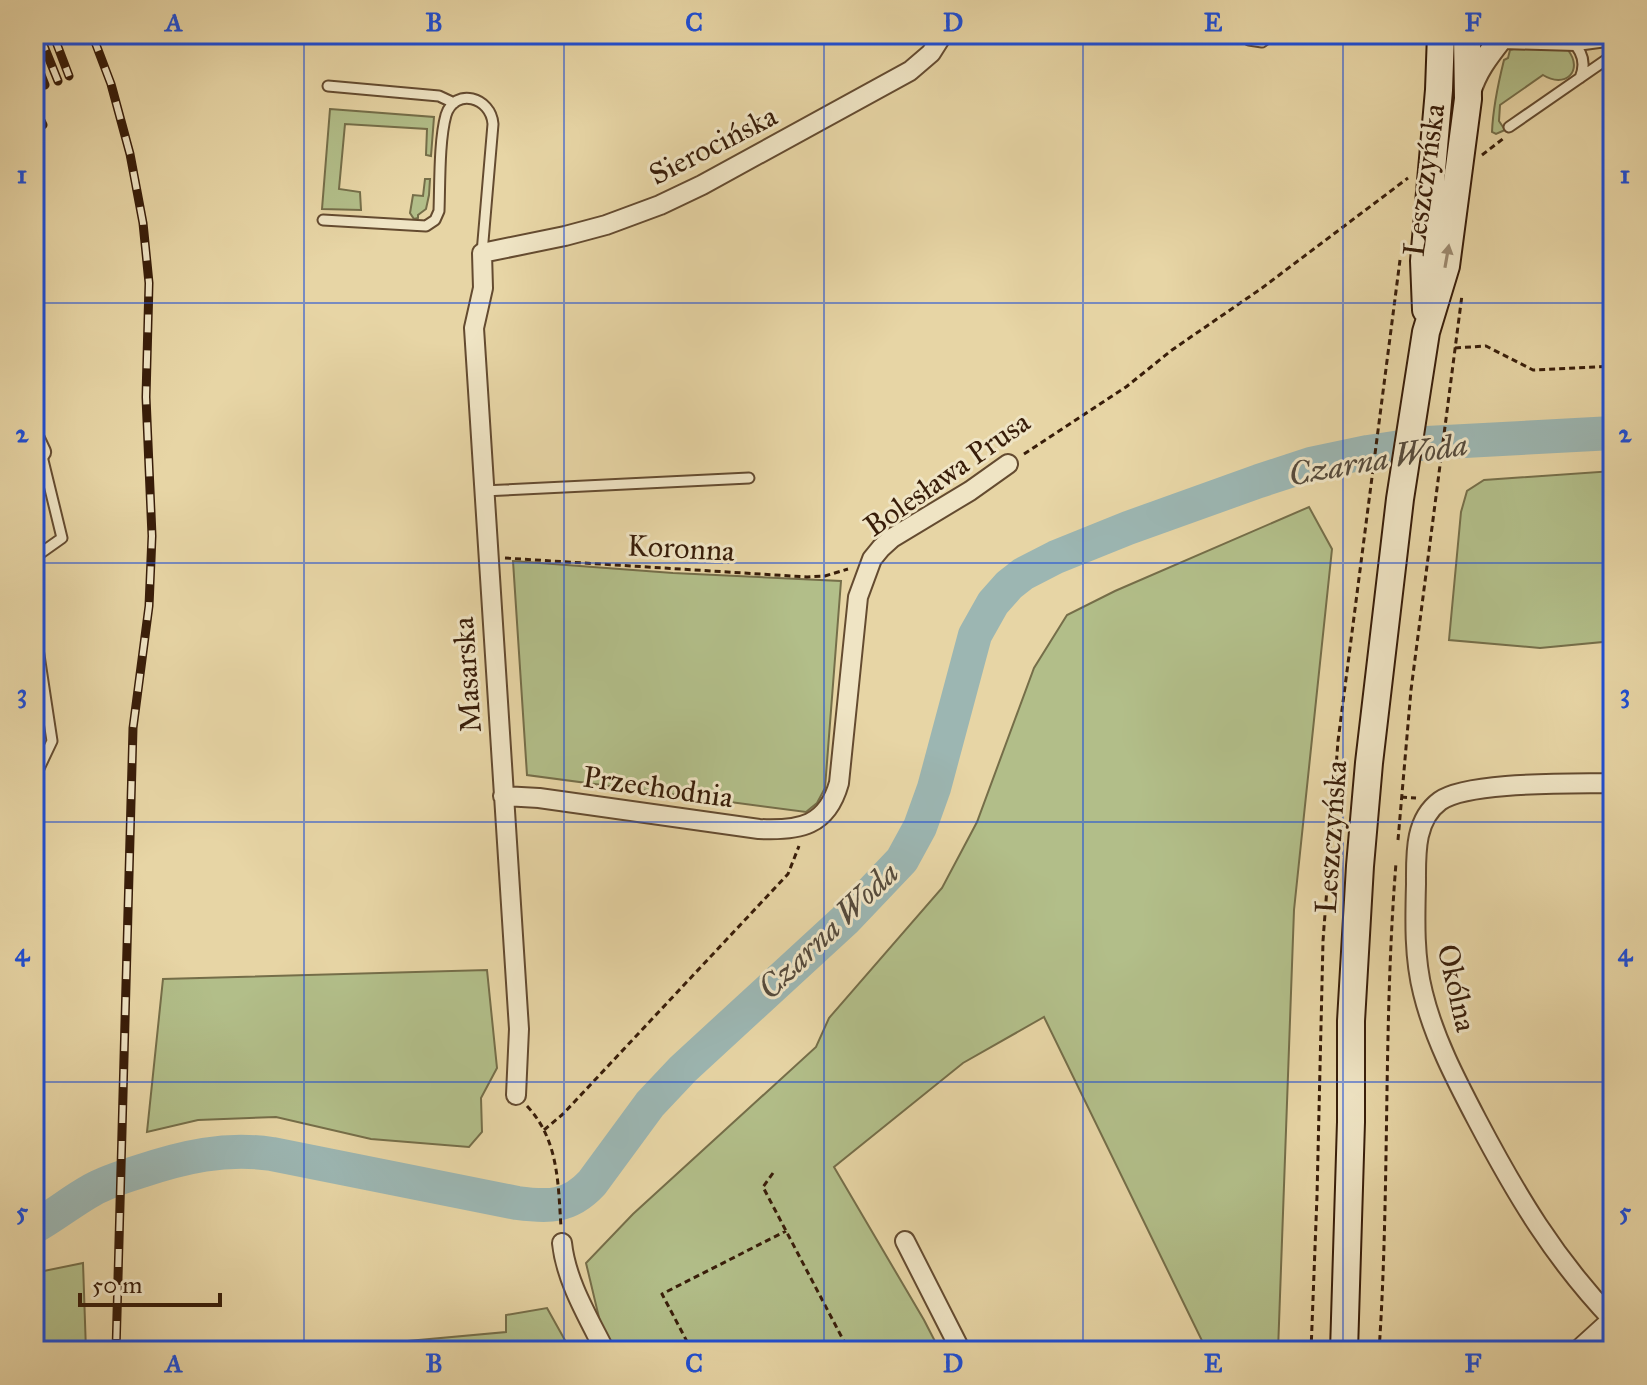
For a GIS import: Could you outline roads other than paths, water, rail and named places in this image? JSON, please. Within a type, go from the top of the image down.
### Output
[{"type":"main road","name":"Leszczyńska","points":[[1426,332],[1424,261],[1441,34]]},
{"type":"main road","name":"Leszczyńska","points":[[1344,1351],[1351,1021],[1358,893],[1373,722],[1400,499],[1426,332],[1446,266],[1468,99],[1467,34]]},
{"type":"street","name":"Sierocińska","points":[[482,253],[586,231],[683,195],[911,70],[928,56],[943,34]]},
{"type":"street","points":[[1440,65],[1448,42],[1455,34]]},
{"type":"street","points":[[1468,99],[1471,85],[1494,36],[1591,38],[1613,34]]},
{"type":"street","name":"Masarska","points":[[482,253],[483,290],[473,326],[519,1029],[516,1095]]},
{"type":"street","name":"Bolesława Prusa","points":[[805,826],[828,810],[839,783],[856,609],[870,561],[889,541],[1008,464]]},
{"type":"street","name":"Okólna","points":[[1613,783],[1483,788],[1444,798],[1428,812],[1421,826],[1415,906],[1421,987],[1447,1060],[1497,1159],[1533,1220],[1565,1265],[1613,1320]]},
{"type":"street","name":"Przechodnia","points":[[503,796],[539,798],[759,829],[805,826]]},
{"type":"street","points":[[905,1241],[961,1351]]},
{"type":"street","points":[[562,1243],[580,1302],[605,1351]]},
{"type":"street","points":[[1580,1351],[1613,1320]]},
{"type":"lane","points":[[1244,34],[1249,40],[1262,42],[1273,34]]},
{"type":"lane","points":[[1565,38],[1582,55],[1580,78]]},
{"type":"lane","points":[[1509,127],[1613,55]]},
{"type":"lane","points":[[328,86],[439,96],[454,103]]},
{"type":"lane","points":[[323,220],[426,226],[435,220],[439,211],[443,129],[447,111],[454,103],[475,99],[485,104],[492,114],[493,124],[482,253]]},
{"type":"lane","points":[[34,564],[38,555],[62,538],[36,449]]},
{"type":"lane","points":[[483,491],[749,478]]},
{"type":"lane","points":[[34,622],[52,741],[34,779]]},
{"type":"waterway","name":"Czarna Woda","points":[[34,1227],[108,1182],[171,1162],[238,1152],[272,1154],[517,1203],[558,1204],[575,1197],[592,1183],[650,1104],[683,1069],[845,920],[902,860],[920,827],[934,788],[975,635],[993,603],[1023,574],[1128,528],[1311,464],[1427,443],[1613,433]]},
{"type":"railway","points":[[39,34],[58,81]]},
{"type":"railway","points":[[53,34],[69,76]]},
{"type":"railway","points":[[92,34],[111,84],[130,154],[143,223],[149,283],[146,397],[152,536],[149,606],[133,728],[116,1351]]},
{"type":"railway","points":[[34,57],[45,85]]},
{"type":"railway","points":[[34,106],[43,125]]}]
